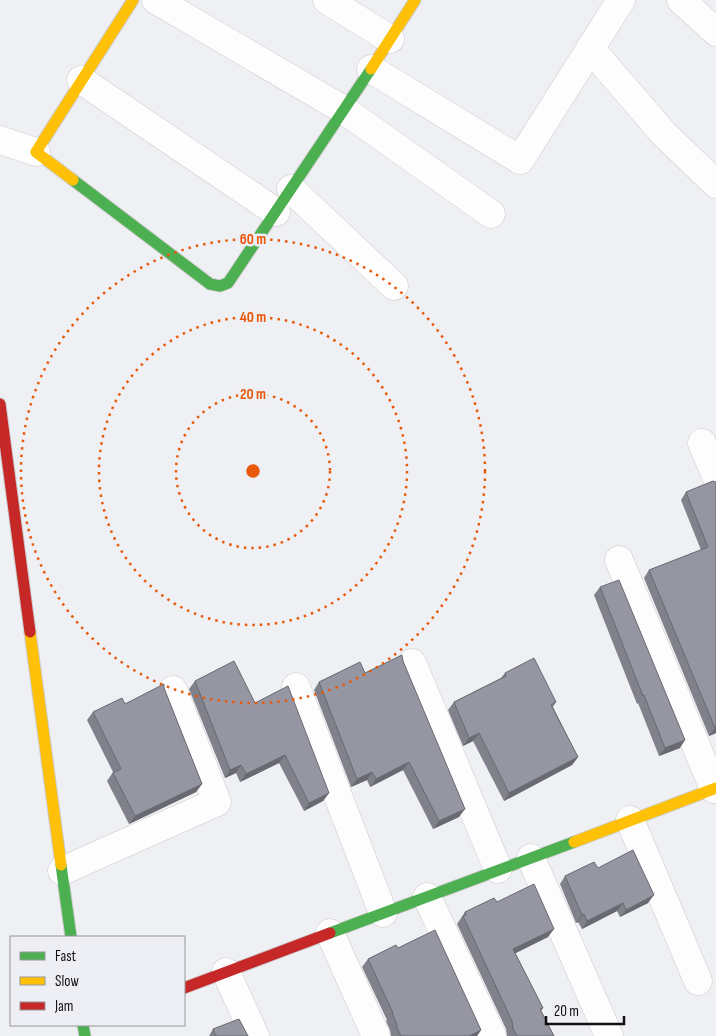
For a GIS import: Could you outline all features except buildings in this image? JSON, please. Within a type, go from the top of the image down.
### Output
[{"type":"street","points":[[36,152],[134,0]]},
{"type":"street","points":[[156,0],[344,110],[491,214]]},
{"type":"street","points":[[327,0],[390,39]]},
{"type":"street","points":[[0,140],[36,152],[210,284],[220,286],[228,283],[415,0]]},
{"type":"street","points":[[371,68],[520,160],[621,0]]},
{"type":"street","points":[[687,2],[716,32]]},
{"type":"street","points":[[590,48],[664,134],[716,184]]},
{"type":"street","points":[[81,80],[276,212]]},
{"type":"street","points":[[291,189],[394,286]]},
{"type":"street","points":[[1,407],[71,936]]},
{"type":"street","points":[[702,443],[716,476]]},
{"type":"street","points":[[185,988],[715,788],[619,560]]},
{"type":"street","points":[[412,663],[498,869]]},
{"type":"street","points":[[296,686],[383,913]]},
{"type":"street","points":[[62,871],[217,802],[173,690]]},
{"type":"street","points":[[630,820],[698,981]]},
{"type":"street","points":[[531,858],[609,1036]]},
{"type":"street","points":[[427,897],[492,1036]]},
{"type":"street","points":[[330,933],[376,1036]]},
{"type":"street","points":[[226,972],[256,1036]]},
{"type":"traffic: fast","points":[[73,180],[210,284],[220,286],[228,283],[371,69]]},
{"type":"traffic: fast","points":[[330,933],[574,842]]},
{"type":"traffic: fast","points":[[61,865],[71,936]]},
{"type":"traffic: fast","points":[[83,1026],[85,1036]]},
{"type":"traffic: slow","points":[[73,180],[36,152],[133,0]]},
{"type":"traffic: slow","points":[[371,69],[415,0]]},
{"type":"traffic: slow","points":[[30,632],[61,865]]},
{"type":"traffic: slow","points":[[574,842],[716,788]]},
{"type":"traffic: jam","points":[[0,404],[30,632]]},
{"type":"traffic: jam","points":[[185,988],[330,933]]}]
